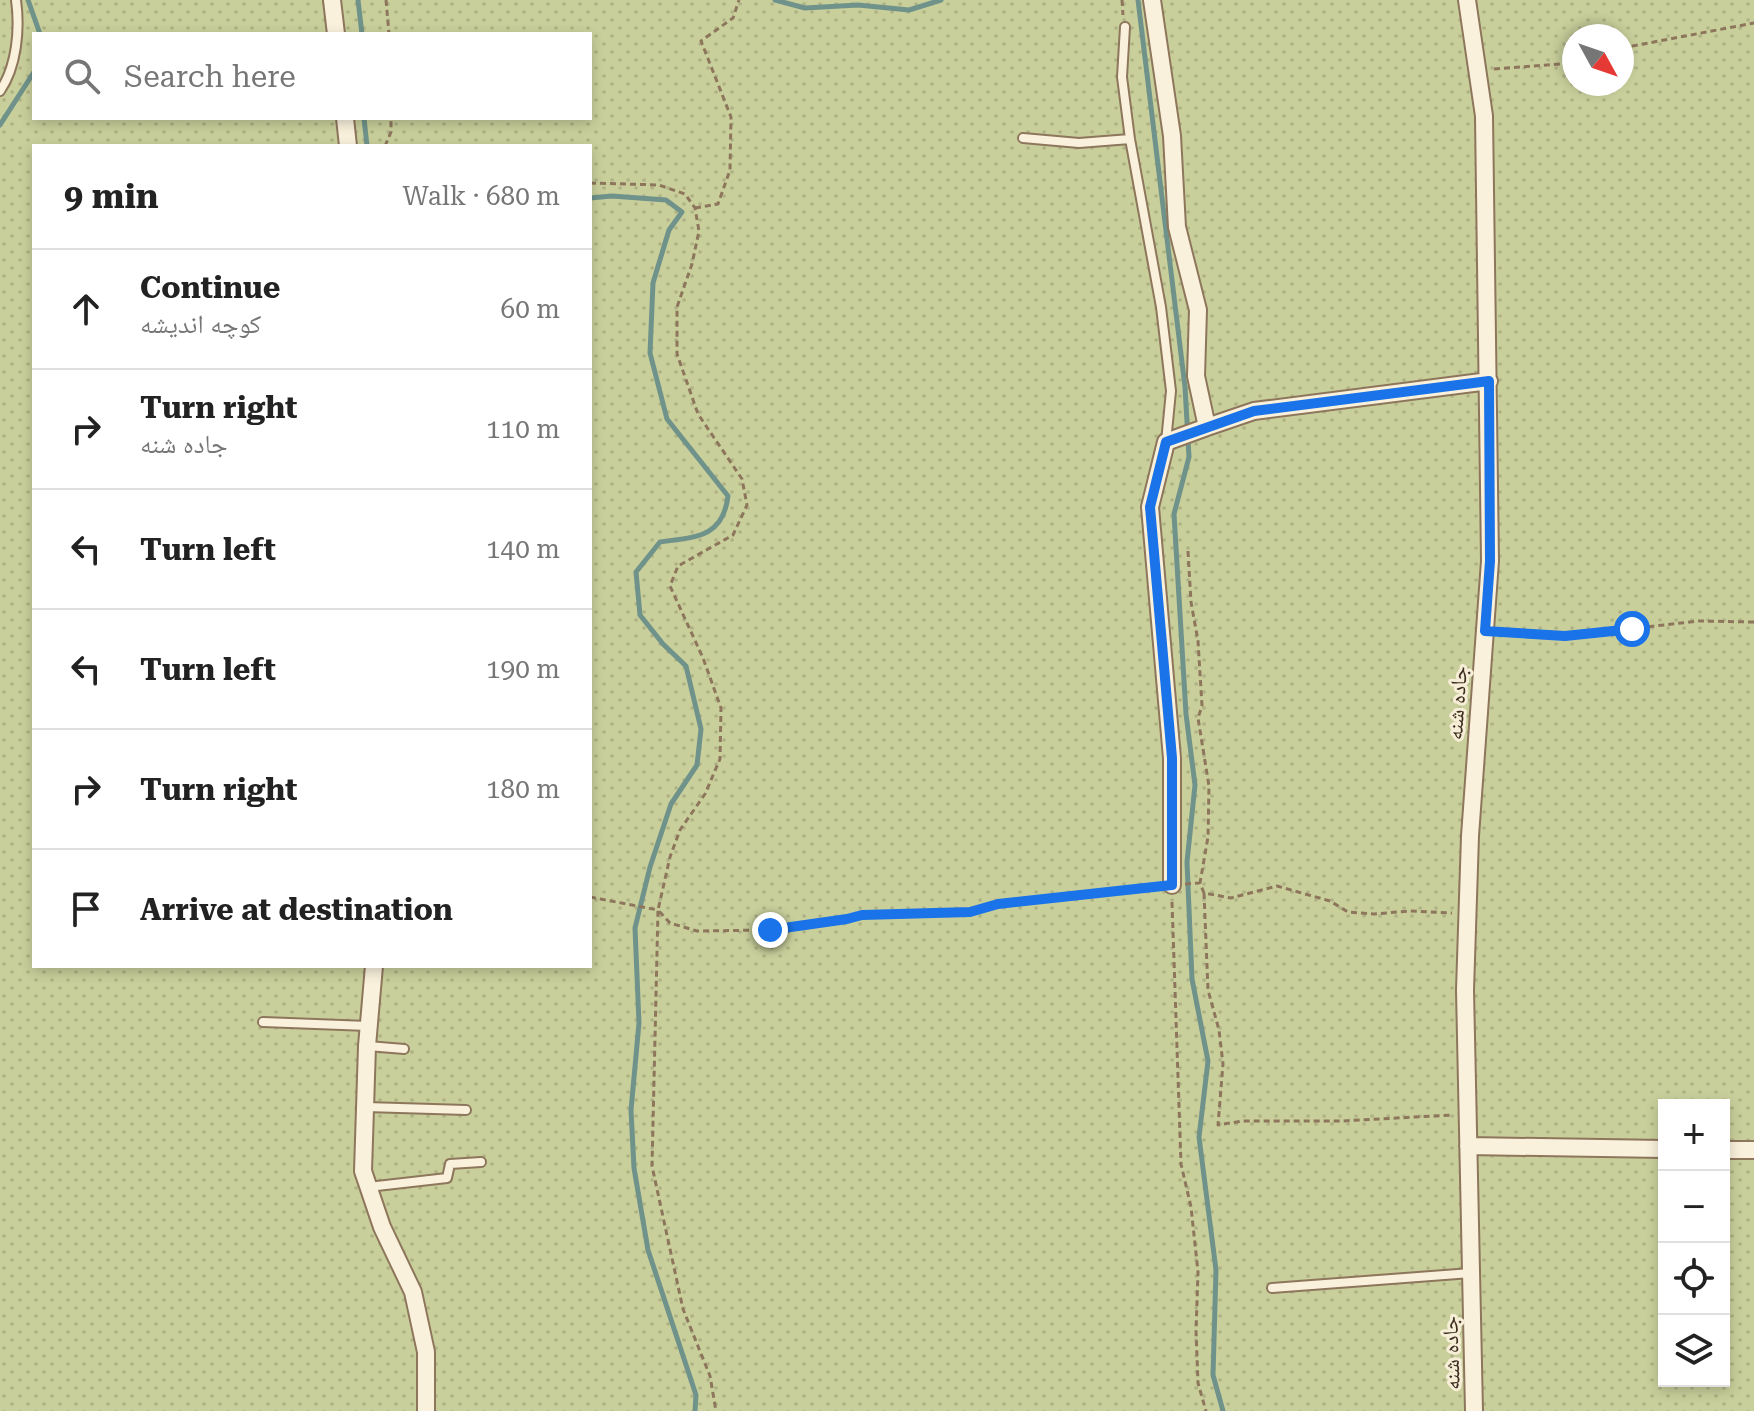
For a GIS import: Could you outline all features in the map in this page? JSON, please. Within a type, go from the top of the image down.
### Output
[{"type":"street","points":[[332,0],[336,32]]},
{"type":"street","points":[[1152,0],[1172,136],[1177,227],[1198,310],[1196,376],[1202,429]]},
{"type":"street","name":"جاده شنه","points":[[1467,0],[1484,116],[1490,561],[1470,836],[1465,990],[1474,1411]]},
{"type":"street","points":[[345,120],[348,144]]},
{"type":"street","points":[[1172,885],[1172,758],[1150,507],[1172,440],[1254,411],[1489,381]]},
{"type":"street","points":[[374,968],[368,1026],[363,1171],[382,1227],[413,1292],[426,1352],[426,1411]]},
{"type":"street","points":[[1468,1146],[1658,1149]]},
{"type":"street","points":[[1730,1150],[1754,1150]]},
{"type":"lane","points":[[0,91],[12,63],[19,22],[16,0]]},
{"type":"lane","points":[[1125,27],[1122,77],[1130,139],[1161,307],[1171,391],[1172,440]]},
{"type":"lane","points":[[1023,138],[1079,143],[1130,139]]},
{"type":"lane","points":[[263,1022],[368,1026]]},
{"type":"lane","points":[[367,1046],[404,1049]]},
{"type":"lane","points":[[365,1107],[466,1110]]},
{"type":"lane","points":[[368,1187],[447,1178],[450,1164],[481,1162]]},
{"type":"lane","points":[[1272,1288],[1471,1273]]},
{"type":"path","points":[[386,0],[389,32]]},
{"type":"path","points":[[695,208],[718,204],[730,170],[731,117],[701,41],[733,18],[739,0]]},
{"type":"path","points":[[1122,0],[1125,27]]},
{"type":"path","points":[[1634,46],[1754,23]]},
{"type":"path","points":[[1479,70],[1562,64]]},
{"type":"path","points":[[386,144],[391,132],[391,120]]},
{"type":"path","points":[[592,183],[659,185],[685,194],[695,208],[699,231],[692,264],[677,307],[677,354],[698,414],[742,479],[747,505],[733,535],[678,566],[670,586],[703,658],[721,708],[720,759],[705,794],[680,830],[670,857],[658,910],[652,1166],[683,1309],[710,1376],[716,1411]]},
{"type":"path","points":[[1188,551],[1202,706],[1198,718],[1209,786],[1208,837],[1198,883],[1204,893],[1208,990],[1219,1030],[1223,1064],[1218,1125],[1243,1121],[1342,1121],[1468,1115]]},
{"type":"path","points":[[1485,631],[1565,636],[1699,621],[1754,622]]},
{"type":"path","points":[[592,897],[658,910],[670,923],[697,931],[770,930],[862,915],[970,912],[998,904],[1172,885],[1181,1164],[1191,1207],[1198,1272],[1198,1383],[1206,1411]]},
{"type":"path","points":[[1204,893],[1231,898],[1277,886],[1330,901],[1348,912],[1467,914]]},
{"type":"green space","points":[[0,0],[1754,0],[1754,1411],[0,1411]]},
{"type":"waterway","points":[[28,0],[39,32]]},
{"type":"waterway","points":[[358,0],[362,32]]},
{"type":"waterway","points":[[775,0],[805,8],[858,5],[909,10],[941,0]]},
{"type":"waterway","points":[[1138,0],[1185,387],[1189,457],[1174,514],[1186,714],[1195,785],[1187,862],[1192,979],[1208,1061],[1199,1137],[1216,1270],[1213,1375],[1223,1411]]},
{"type":"waterway","points":[[0,125],[32,75]]},
{"type":"waterway","points":[[364,120],[367,144]]},
{"type":"waterway","points":[[592,198],[612,196],[666,200],[682,212],[669,230],[653,283],[650,353],[667,419],[728,496],[725,510],[714,528],[696,536],[660,542],[636,572],[640,615],[686,666],[701,729],[697,765],[671,804],[650,867],[635,928],[639,1023],[631,1110],[634,1168],[648,1250],[696,1395],[695,1411]]},
{"type":"route","points":[[770,930],[862,915],[970,912],[998,904],[1172,885],[1172,758],[1150,507],[1166,442],[1254,411],[1489,381],[1490,561],[1485,631],[1565,636],[1632,629]]}]
